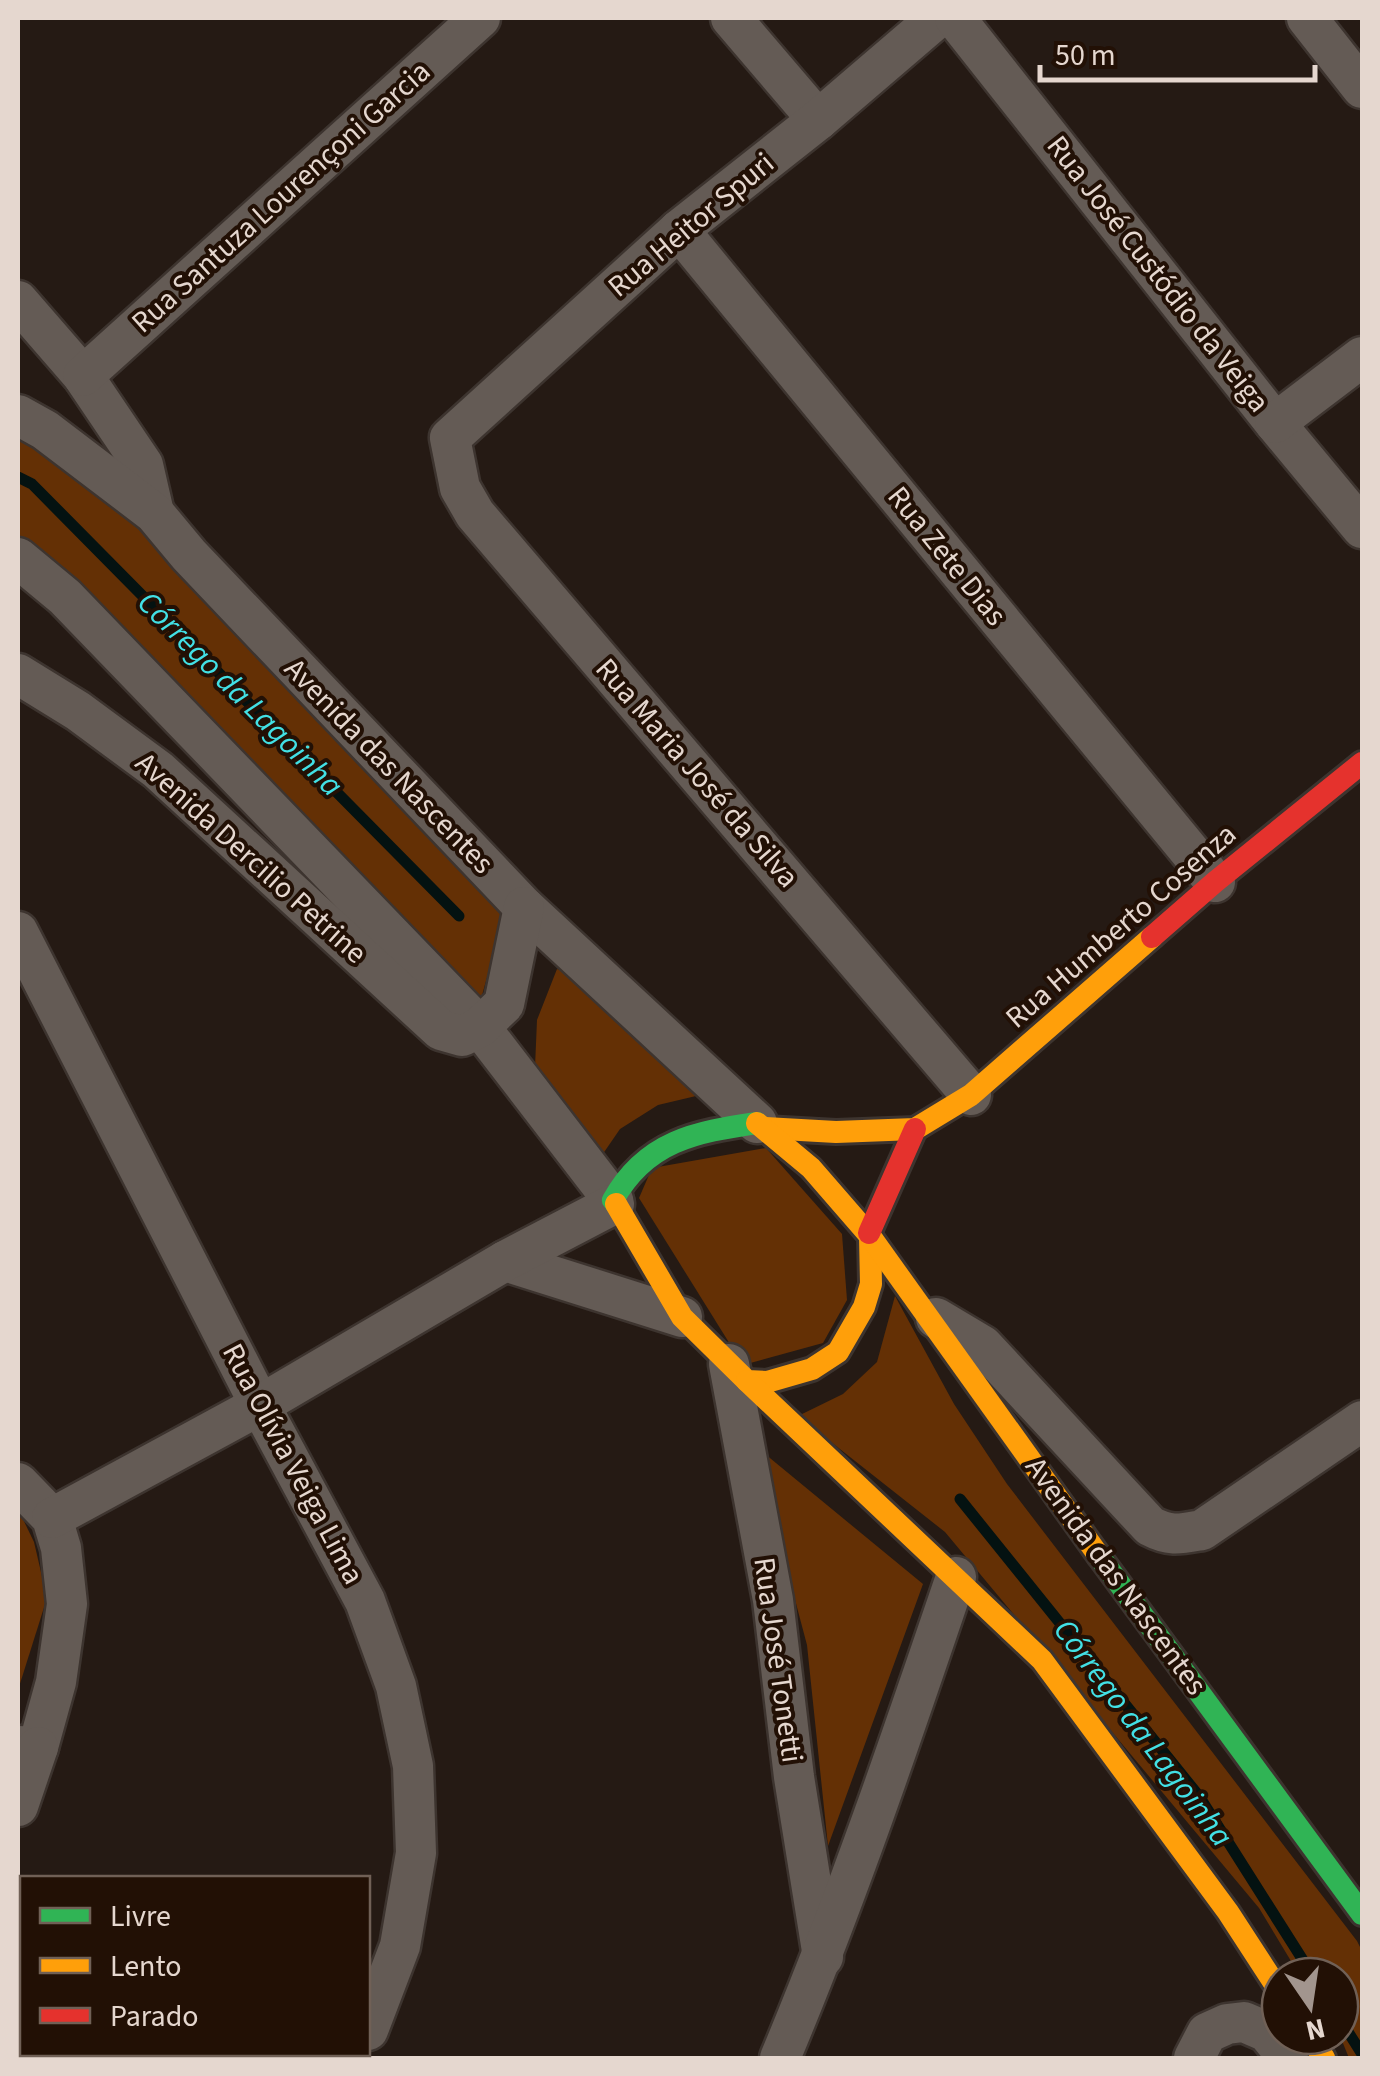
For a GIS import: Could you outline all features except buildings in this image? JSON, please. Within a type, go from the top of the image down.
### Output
[{"type":"street","name":"Rua Santuza Lourençoni Garcia","points":[[83,376],[480,18]]},
{"type":"street","points":[[731,18],[818,120]]},
{"type":"street","name":"Rua Heitor Spuri","points":[[450,438],[679,230],[818,120],[937,18]]},
{"type":"street","name":"Rua José Custódio da Veiga","points":[[955,18],[1362,528]]},
{"type":"street","points":[[1307,18],[1362,88]]},
{"type":"street","name":"Rua Zete Dias","points":[[679,230],[1215,882]]},
{"type":"street","points":[[18,301],[83,376],[143,465],[154,514]]},
{"type":"street","points":[[1275,423],[1362,356]]},
{"type":"street","name":"Avenida das Nascentes","points":[[18,415],[45,430],[154,514],[524,907],[761,1125]]},
{"type":"street","name":"Rua Maria José da Silva","points":[[450,438],[460,488],[475,514],[972,1094]]},
{"type":"street","points":[[18,558],[65,597],[480,1027],[613,1202],[682,1317],[1042,1660],[1260,1961]]},
{"type":"street","name":"Avenida Dercilio Petrine","points":[[18,674],[78,711],[158,770],[441,1030],[462,1036],[480,1027]]},
{"type":"street","name":"Rua Humberto Cosenza","points":[[761,1125],[836,1132],[914,1129],[972,1094],[1215,882],[1362,763]]},
{"type":"street","points":[[480,1027],[504,1004],[524,907]]},
{"type":"street","name":"Rua Olívia Veiga Lima","points":[[18,932],[260,1405],[366,1600],[396,1686],[413,1766],[416,1853],[400,1946],[370,2025]]},
{"type":"street","points":[[52,1518],[260,1405],[613,1202],[630,1174],[646,1158],[678,1140],[712,1130],[761,1125],[811,1168],[870,1235]]},
{"type":"street","points":[[738,1372],[767,1382],[812,1369],[838,1352],[864,1307],[871,1284],[870,1235],[914,1129]]},
{"type":"street","name":"Avenida das Nascentes","points":[[870,1235],[1116,1580],[1362,1914]]},
{"type":"street","points":[[505,1262],[682,1317]]},
{"type":"street","points":[[924,1310],[984,1346],[1150,1526],[1164,1533],[1202,1530],[1358,1435]]},
{"type":"street","name":"Rua José Tonetti","points":[[738,1372],[822,1957]]},
{"type":"street","points":[[18,1483],[52,1518],[61,1548],[66,1604],[56,1682],[28,1746],[18,1806]]},
{"type":"street","points":[[780,2058],[822,1957],[956,1577]]},
{"type":"street","points":[[1194,2058],[1208,2033],[1244,2022],[1266,2032],[1288,2058]]},
{"type":"shaded area","points":[[18,435],[149,533],[506,910],[479,1006],[71,578],[18,537]]},
{"type":"shaded area","points":[[557,969],[586,979],[696,1096],[658,1105],[620,1129],[598,1161],[535,1067],[537,1020]]},
{"type":"shaded area","points":[[766,1148],[842,1234],[847,1300],[823,1343],[743,1365],[639,1198],[652,1168]]},
{"type":"shaded area","points":[[895,1296],[954,1404],[1007,1484],[1357,1941],[1362,1951],[1362,2058],[1348,2056],[1360,2056],[1360,1956],[1288,1956],[1259,1908],[945,1532],[798,1416],[843,1394],[877,1362]]},
{"type":"shaded area","points":[[754,1445],[923,1584],[828,1846],[807,1645]]},
{"type":"shaded area","points":[[18,1509],[34,1542],[47,1598],[18,1690]]},
{"type":"waterway","name":"Córrego da Lagoinha","points":[[18,477],[32,484],[459,916]]},
{"type":"waterway","name":"Córrego da Lagoinha","points":[[960,1499],[1199,1796],[1300,1956]]},
{"type":"traffic: fast","points":[[616,1204],[613,1200],[626,1180],[657,1152],[693,1136],[757,1123]]},
{"type":"traffic: fast","points":[[1099,1556],[1362,1914]]},
{"type":"traffic: slow","points":[[765,1128],[836,1132],[915,1129],[971,1095],[1152,937]]},
{"type":"traffic: slow","points":[[616,1204],[682,1317],[747,1381],[767,1382],[812,1369],[838,1352],[864,1307],[871,1284],[870,1236],[811,1168],[757,1123]]},
{"type":"traffic: slow","points":[[870,1236],[1099,1556]]},
{"type":"traffic: slow","points":[[747,1381],[1042,1660],[1260,1961]]},
{"type":"traffic: jam","points":[[1152,937],[1362,763]]},
{"type":"traffic: jam","points":[[869,1233],[915,1129]]}]
